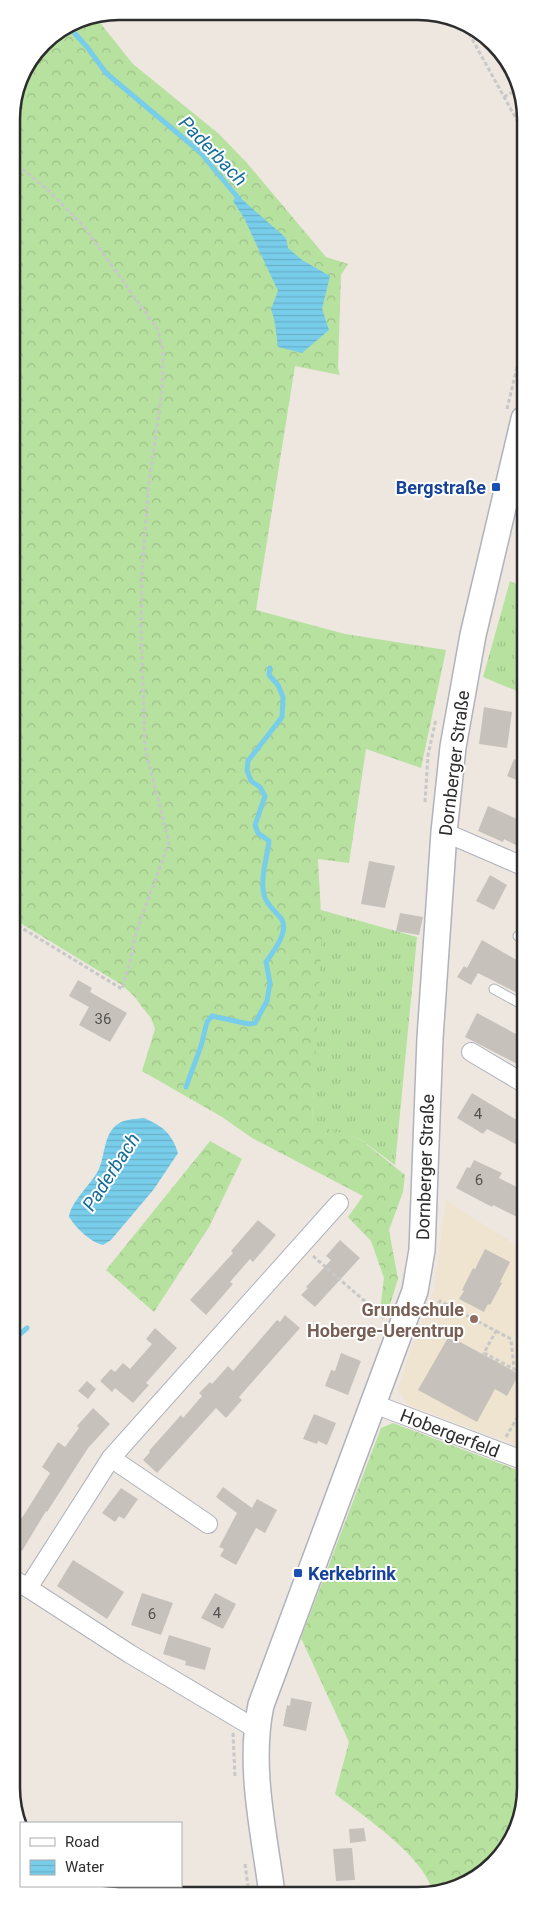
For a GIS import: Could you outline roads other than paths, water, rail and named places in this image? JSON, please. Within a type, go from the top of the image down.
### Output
[{"type":"street","name":"Dornberger Straße","points":[[271,1887],[258,1782],[248,1724],[261,1705],[413,1301],[422,1250],[430,1038],[444,832],[453,747],[473,635],[517,449]]},
{"type":"street","points":[[444,832],[517,864]]},
{"type":"street","points":[[471,1052],[517,1079]]},
{"type":"street","points":[[28,1588],[111,1458],[339,1203]]},
{"type":"street","name":"Hobergerfeld","points":[[374,1404],[517,1458]]},
{"type":"street","points":[[111,1458],[208,1524]]},
{"type":"street","points":[[20,1583],[130,1654],[248,1724]]},
{"type":"lane","points":[[494,989],[517,1002]]},
{"type":"water","points":[[237,195],[286,238],[288,248],[302,260],[330,276],[322,309],[329,330],[302,353],[278,347],[271,309],[278,291],[244,218],[233,201]]},
{"type":"water","points":[[144,1118],[166,1131],[173,1140],[178,1153],[154,1189],[111,1240],[103,1245],[88,1238],[69,1217],[73,1205],[99,1169],[107,1139],[113,1128],[124,1121]]},
{"type":"waterway","name":"Paderbach","points":[[73,31],[106,73],[200,152],[239,199]]},
{"type":"waterway","name":"Paderbach","points":[[186,1087],[201,1046],[207,1022],[212,1016],[249,1024],[255,1023],[267,1001],[270,983],[266,962],[283,934],[283,922],[266,901],[263,888],[263,875],[269,841],[258,833],[255,825],[265,796],[260,787],[251,781],[247,770],[248,761],[282,717],[283,697],[278,685],[269,675],[270,668]]},
{"type":"waterway","name":"Paderbach","points":[[20,1334],[27,1328]]},
{"type":"place","name":"Bergstraße","points":[[496,487]]},
{"type":"place","name":"Grundschule Hoberge-Uerentrup","points":[[474,1319]]},
{"type":"place","name":"Kerkebrink","points":[[298,1573]]}]
